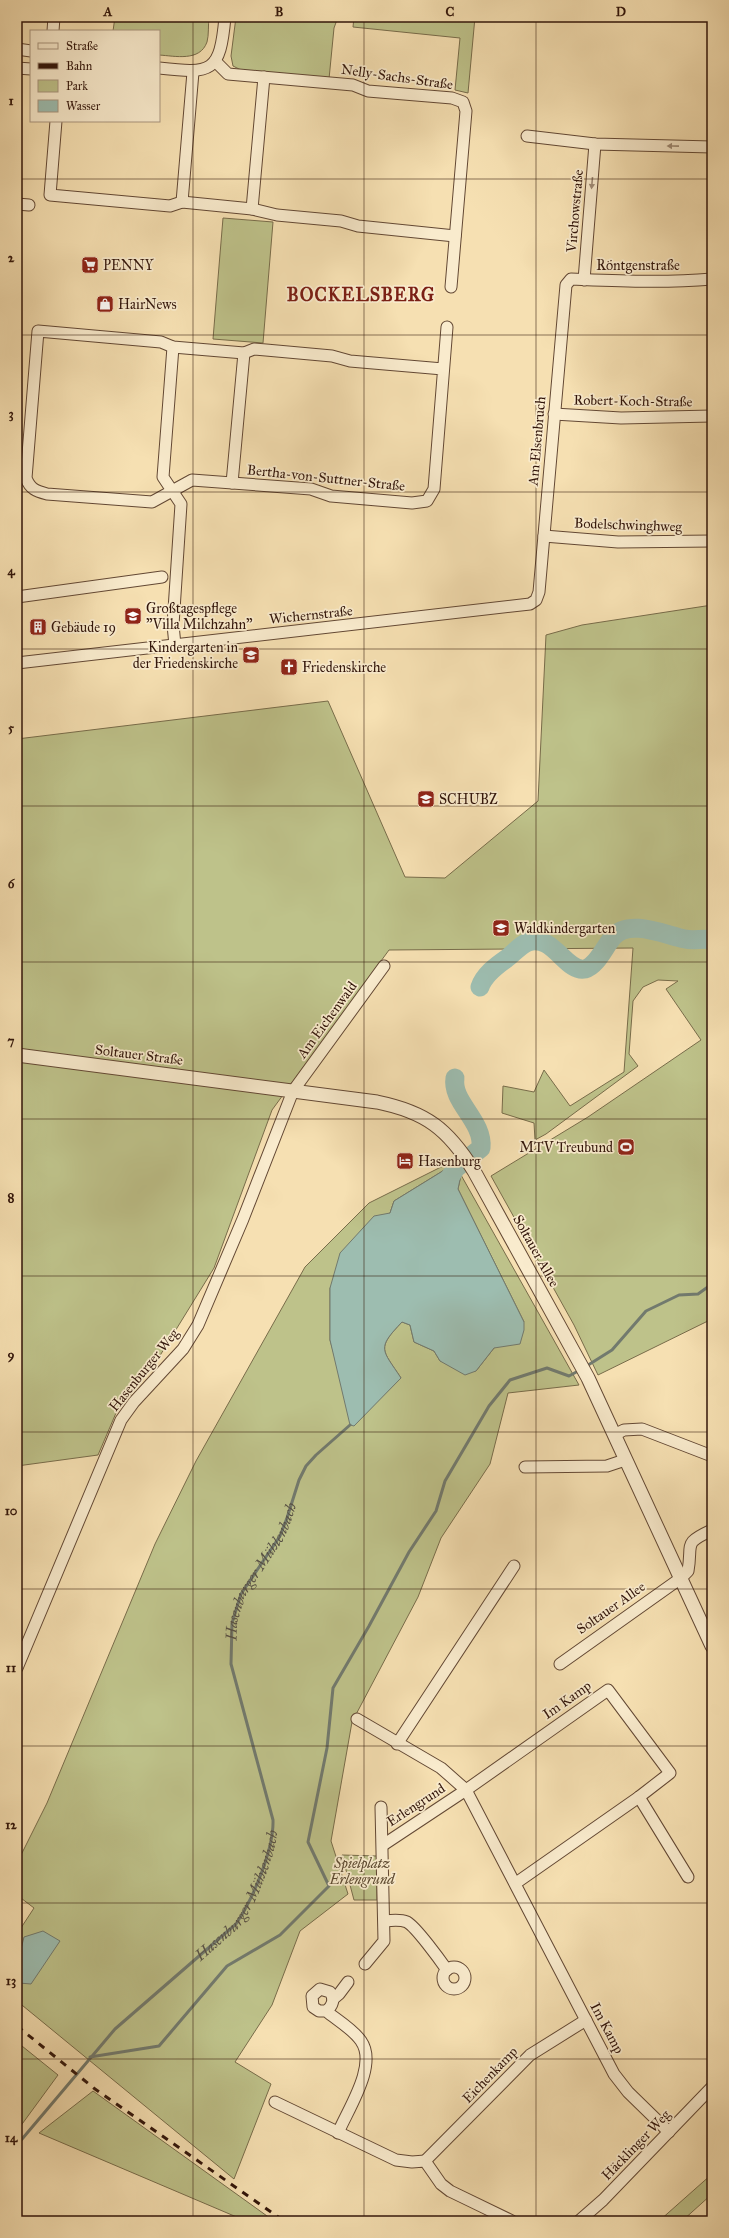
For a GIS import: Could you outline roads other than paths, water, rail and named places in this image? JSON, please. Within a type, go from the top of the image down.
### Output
[{"type":"street","points":[[53,30],[54,17]]},
{"type":"street","points":[[160,68],[194,72],[207,68],[215,61],[222,43],[225,17]]},
{"type":"street","points":[[17,50],[30,51]]},
{"type":"street","name":"Nelly-Sachs-Straße","points":[[215,61],[228,74],[353,85],[368,90],[452,98],[463,102],[466,111],[451,288]]},
{"type":"street","points":[[17,68],[30,69]]},
{"type":"street","points":[[182,202],[194,72]]},
{"type":"street","points":[[252,209],[264,78]]},
{"type":"street","points":[[56,122],[50,195],[170,206],[182,202],[252,209],[277,215],[341,221],[358,226],[455,236]]},
{"type":"street","points":[[527,136],[596,144],[712,147]]},
{"type":"street","name":"Virchowstraße","points":[[584,280],[596,144]]},
{"type":"street","points":[[17,204],[29,205]]},
{"type":"street","name":"Röntgenstraße","points":[[566,285],[571,279],[678,282],[712,279]]},
{"type":"street","name":"Am Elsenbruch","points":[[536,600],[539,592],[566,285]]},
{"type":"street","name":"Bertha-von-Suttner-Straße","points":[[173,346],[161,342],[38,331],[26,478],[29,485],[36,491],[47,494],[152,502],[192,480],[311,489],[331,496],[412,503],[427,501],[434,489],[447,327]]},
{"type":"street","points":[[175,645],[173,625],[181,504],[163,476],[173,346],[244,353],[254,349],[260,349],[332,356],[350,362],[443,369]]},
{"type":"street","name":"Bertha-von-Suttner-Straße","points":[[232,483],[244,353]]},
{"type":"street","name":"Robert-Koch-Straße","points":[[554,414],[621,418],[712,416]]},
{"type":"street","name":"Bodelschwinghweg","points":[[544,536],[618,542],[712,541]]},
{"type":"street","points":[[17,597],[162,577]]},
{"type":"street","name":"Wichernstraße","points":[[17,663],[500,609],[530,604],[536,600]]},
{"type":"street","name":"Am Eichenwald","points":[[293,1091],[384,966]]},
{"type":"street","name":"Soltauer Straße","points":[[17,1055],[293,1091]]},
{"type":"street","name":"Soltauer Allee","points":[[293,1091],[401,1106],[439,1126],[453,1140],[474,1171],[588,1378],[614,1435]]},
{"type":"street","name":"Hasenburger Weg","points":[[17,1668],[121,1420],[134,1402],[183,1349],[198,1325],[211,1299],[293,1091]]},
{"type":"street","points":[[712,1456],[642,1429],[624,1430],[614,1435],[712,1646]]},
{"type":"street","points":[[525,1467],[607,1466],[625,1460]]},
{"type":"street","points":[[681,1578],[688,1571],[689,1548],[691,1542],[696,1537],[712,1530]]},
{"type":"street","points":[[397,1744],[514,1566]]},
{"type":"street","name":"Soltauer Allee","points":[[560,1664],[681,1578]]},
{"type":"street","name":"Im Kamp","points":[[466,1790],[608,1690],[670,1773],[639,1797],[516,1883]]},
{"type":"street","name":"Im Kamp","points":[[357,1719],[397,1744],[441,1768],[466,1790],[516,1883],[614,2074],[628,2092],[669,2132]]},
{"type":"street","name":"Erlengrund","points":[[383,1845],[466,1790]]},
{"type":"street","points":[[639,1797],[688,1878]]},
{"type":"street","name":"Erlengrund","points":[[365,1964],[384,1941],[385,1921],[381,1807]]},
{"type":"street","points":[[385,1921],[395,1920],[407,1922],[435,1953],[447,1970]]},
{"type":"street","points":[[333,1999],[348,1982]]},
{"type":"street","points":[[326,2011],[332,2006],[333,1999],[327,1990],[320,1989],[314,1993],[311,2000],[313,2007],[319,2011],[326,2011],[360,2039],[366,2048],[367,2057],[364,2075],[338,2133]]},
{"type":"street","name":"Eichenkamp","points":[[425,2161],[530,2055],[586,2020]]},
{"type":"street","name":"Häcklinger Weg","points":[[579,2221],[603,2200],[712,2087]]},
{"type":"street","points":[[275,2102],[396,2160],[412,2162],[425,2161],[441,2184],[450,2191],[512,2221]]},
{"type":"water","points":[[454,1164],[461,1175],[458,1189],[524,1322],[524,1330],[520,1344],[494,1348],[476,1371],[465,1375],[440,1361],[434,1351],[414,1342],[410,1325],[402,1322],[388,1338],[385,1344],[386,1355],[401,1378],[354,1426],[350,1425],[330,1340],[330,1288],[340,1253],[374,1216],[390,1213],[394,1201]]},
{"type":"water","points":[[43,1931],[60,1941],[31,1984],[19,1983],[17,1965],[24,1937]]},
{"type":"waterway","name":"Hasenburger Mühlenbach","points":[[480,987],[484,979],[491,971],[519,947],[528,942],[537,941],[545,943],[578,969],[585,969],[597,960],[613,937],[620,931],[628,929],[648,929],[688,940],[712,940]]},
{"type":"waterway","name":"Hasenburger Mühlenbach","points":[[442,1189],[456,1168],[481,1148],[481,1138],[478,1129],[462,1104],[455,1087],[455,1078]]},
{"type":"waterway","name":"Hasenburger Mühlenbach","points":[[585,1367],[612,1350],[646,1311],[679,1295],[698,1294],[712,1284]]},
{"type":"waterway","name":"Hasenburger Mühlenbach","points":[[90,2057],[159,2046],[227,1966],[280,1935],[329,1886],[308,1842],[327,1748],[333,1688],[409,1552],[436,1511],[445,1481],[489,1406],[510,1380],[547,1368],[569,1376],[580,1370]]},
{"type":"waterway","name":"Hasenburger Mühlenbach","points":[[17,2145],[115,2029],[236,1924],[243,1914],[266,1859],[270,1845],[273,1820],[231,1664],[232,1623],[241,1594],[280,1536],[299,1480],[306,1466],[316,1455],[350,1425]]},
{"type":"railway","points":[[17,2026],[95,2089],[284,2221]]},
{"type":"place","name":"PENNY","points":[[90,265]]},
{"type":"place","name":"HairNews","points":[[105,304]]},
{"type":"place","name":"Großtagespflege \"Villa Milchzahn\"","points":[[133,616]]},
{"type":"place","name":"Gebäude 19","points":[[38,627]]},
{"type":"place","name":"Kindergarten in der Friedenskirche","points":[[251,655]]},
{"type":"place","name":"Friedenskirche","points":[[289,667]]},
{"type":"place","name":"SCHUBZ","points":[[426,799]]},
{"type":"place","name":"Waldkindergarten","points":[[501,928]]},
{"type":"place","name":"MTV Treubund","points":[[626,1147]]},
{"type":"place","name":"Hasenburg","points":[[405,1161]]},
{"type":"district","name":"BOCKELSBERG","points":[[361,295]]},
{"type":"park label","name":"Spielplatz Erlengrund","points":[[362,1872]]}]
